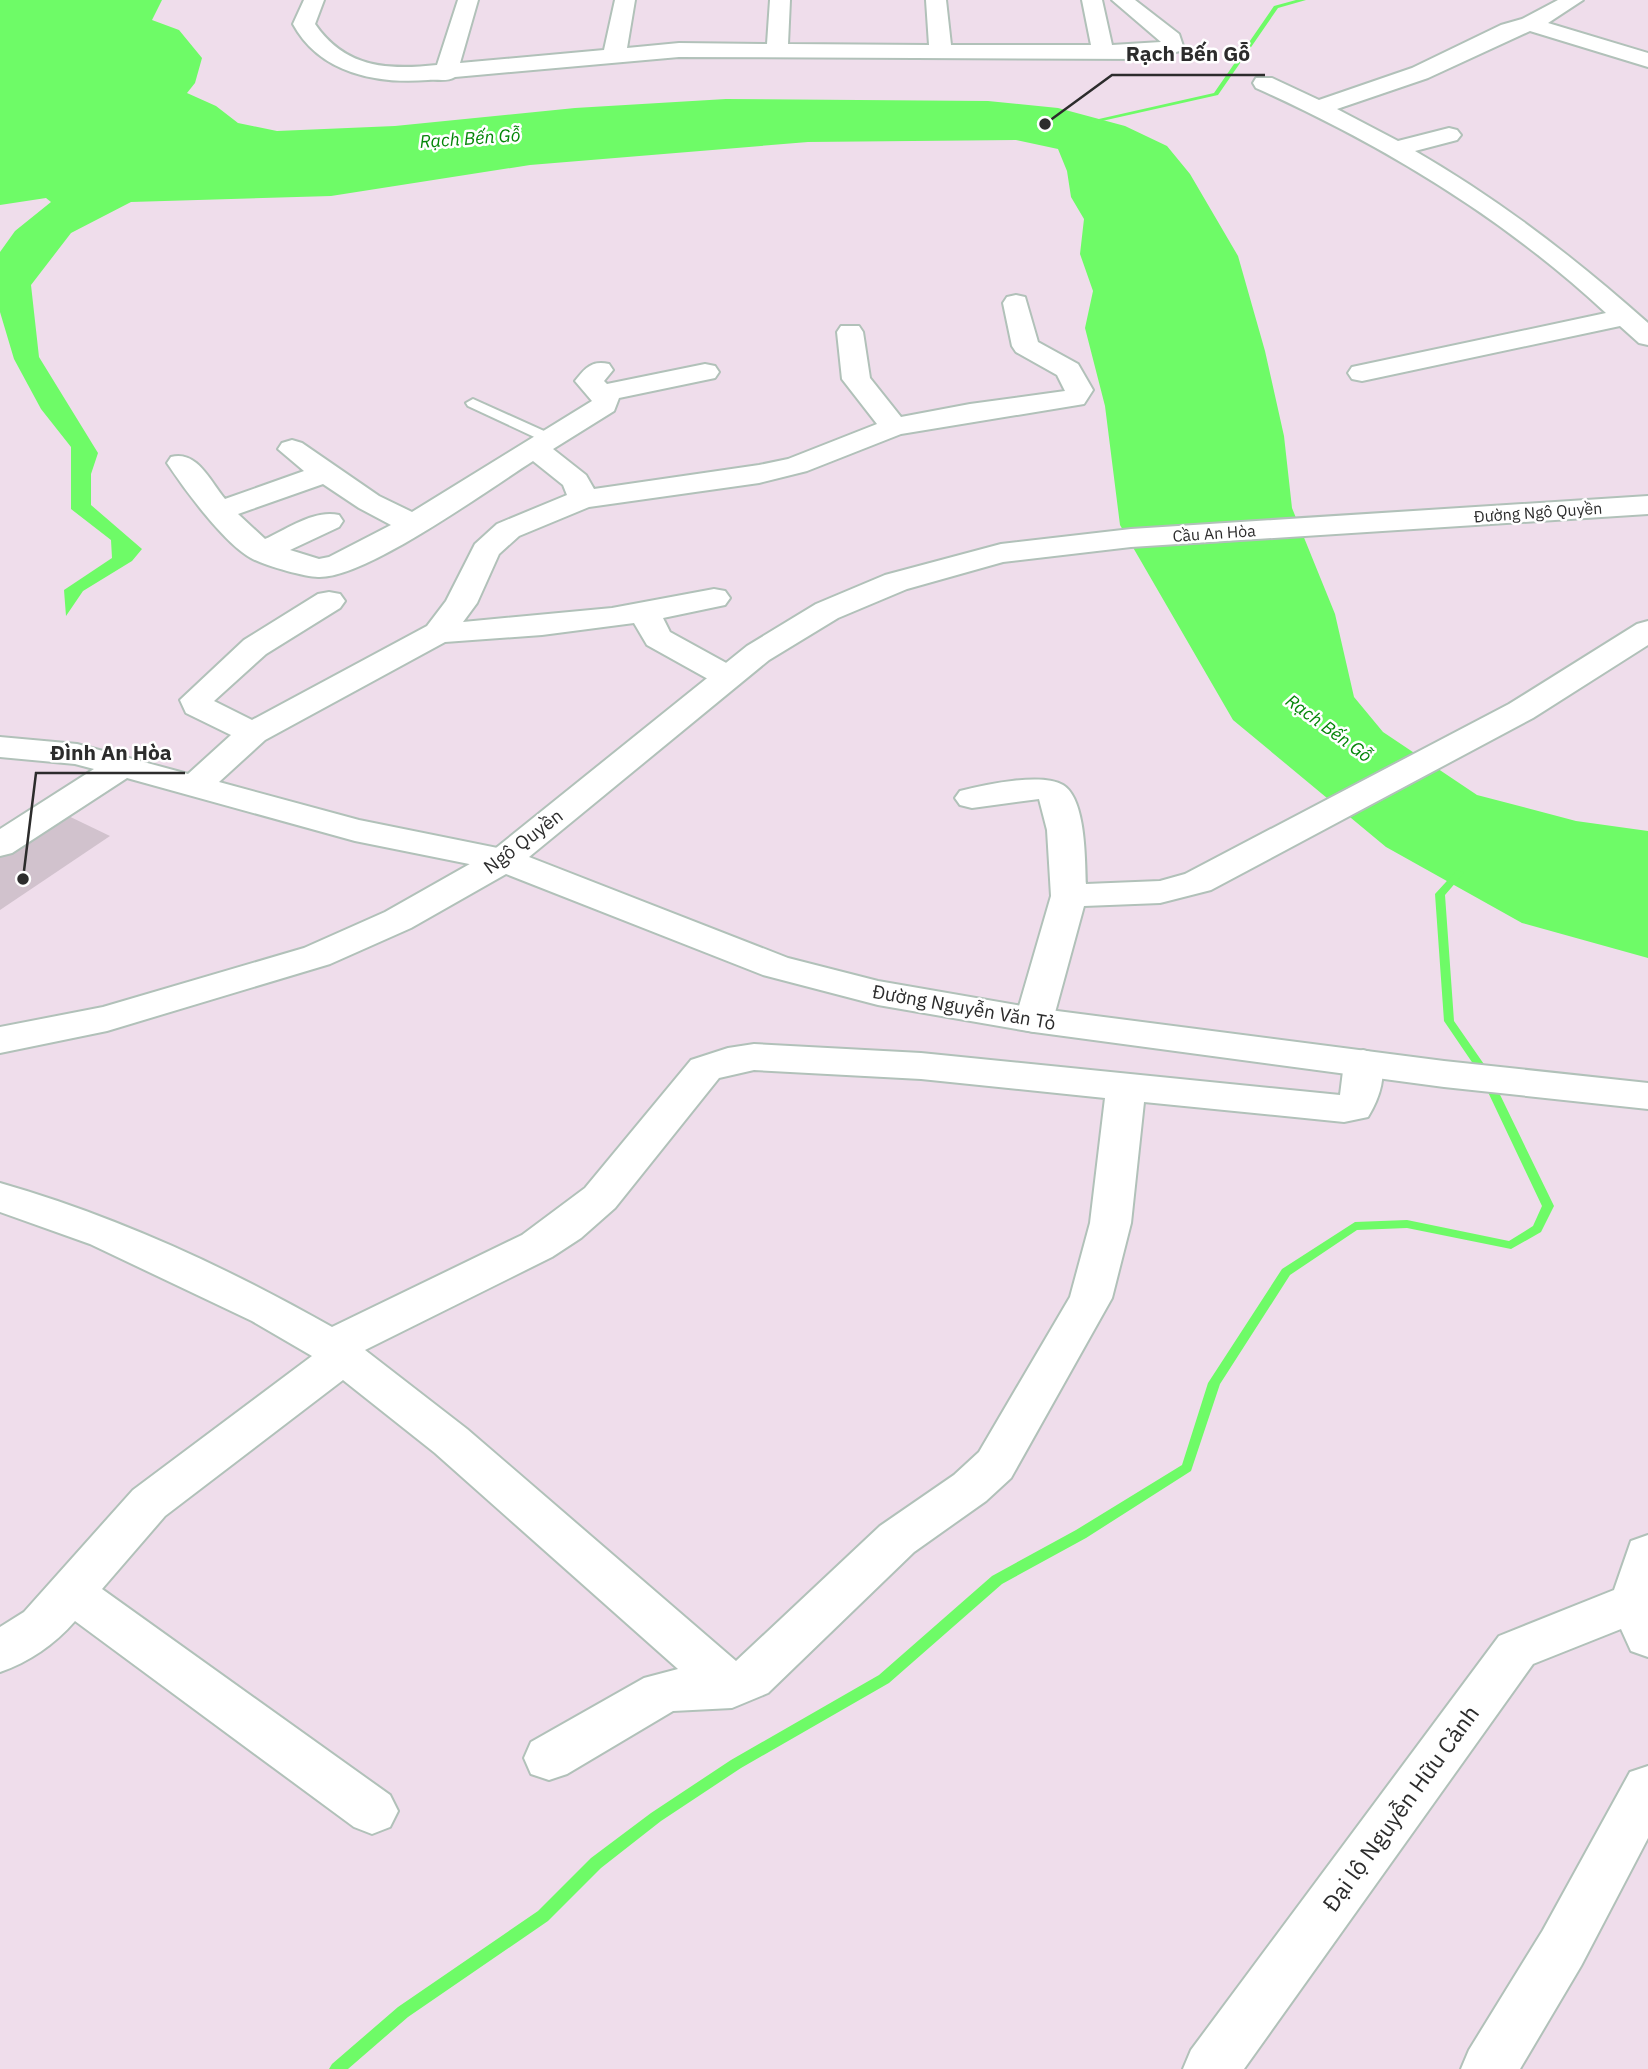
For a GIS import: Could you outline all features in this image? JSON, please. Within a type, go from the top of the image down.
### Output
[{"type":"street","points":[[314,0],[304,24],[305,30],[356,68],[386,74],[446,74],[679,50],[1103,52],[1157,51],[1173,44],[1171,39],[1122,0]]},
{"type":"street","points":[[446,74],[468,0]]},
{"type":"street","points":[[614,57],[625,0]]},
{"type":"street","points":[[778,51],[780,0]]},
{"type":"street","points":[[936,0],[940,51]]},
{"type":"street","points":[[1092,0],[1103,52]]},
{"type":"street","points":[[1320,107],[1420,73],[1509,30],[1530,24],[1573,0]]},
{"type":"street","points":[[1530,24],[1648,60]]},
{"type":"street","points":[[1264,83],[1320,107],[1395,149],[1566,264],[1648,337]]},
{"type":"street","points":[[1395,149],[1449,135]]},
{"type":"street","points":[[196,785],[253,733],[438,633],[461,603],[493,541],[508,530],[583,499],[759,474],[797,465],[894,427],[970,412],[1074,398],[1078,394],[1068,370],[1026,346],[1019,328],[1016,303]]},
{"type":"street","points":[[1362,373],[1624,317]]},
{"type":"street","points":[[850,332],[856,379],[894,427]]},
{"type":"street","points":[[181,463],[219,511],[262,552],[318,568],[337,565],[412,524],[604,405],[606,399],[601,382],[705,372]]},
{"type":"street","points":[[541,443],[576,481],[583,499]]},
{"type":"street","points":[[292,449],[369,502],[412,524]]},
{"type":"street","points":[[219,511],[325,473]]},
{"type":"street","name":"Đường Ngô Quyền","points":[[1428,519],[1648,505]]},
{"type":"street","name":"Cầu An Hòa","points":[[1001,553],[1131,538],[1428,519]]},
{"type":"street","points":[[262,552],[328,521]]},
{"type":"street","name":"Ngô Quyền","points":[[0,1040],[107,1019],[317,956],[398,920],[504,860],[758,653],[827,611],[896,582],[1001,553]]},
{"type":"street","points":[[438,633],[514,629],[714,598]]},
{"type":"street","points":[[253,733],[210,714],[198,706],[196,699],[255,647],[329,601]]},
{"type":"street","points":[[643,611],[657,638],[728,677]]},
{"type":"street","points":[[1069,896],[1160,892],[1198,882],[1314,823],[1521,711],[1648,631]]},
{"type":"street","name":"Đường Nguyễn Văn Tỏ","points":[[0,747],[77,754],[355,830],[504,860],[806,976],[891,996],[1034,1020],[1444,1074],[1648,1096]]},
{"type":"street","points":[[0,845],[122,766]]},
{"type":"street","points":[[972,797],[1040,789],[1049,790],[1055,796],[1062,822],[1069,896],[1034,1020]]},
{"type":"street","points":[[0,1651],[41,1626],[149,1503],[337,1352],[537,1246],[566,1227],[600,1198],[705,1069],[728,1061],[754,1057],[921,1066],[1344,1109],[1354,1107],[1359,1098],[1363,1063]]},
{"type":"street","points":[[550,1758],[662,1693],[681,1687],[732,1687],[751,1678],[897,1539],[970,1488],[995,1465],[1091,1298],[1101,1273],[1122,1131],[1125,1088]]},
{"type":"street","points":[[0,1197],[104,1233],[267,1310],[337,1352],[451,1441],[732,1687]]},
{"type":"street","name":"Đại lộ Nguyễn Hữu Cảnh","points":[[1211,2069],[1516,1650],[1641,1620],[1648,1554]]},
{"type":"street","points":[[72,1593],[372,1811]]},
{"type":"street","points":[[1489,2069],[1562,1948],[1648,1788]]},
{"type":"lane","points":[[473,403],[541,443]]},
{"type":"water","points":[[0,0],[162,0],[152,20],[179,30],[202,58],[195,83],[187,93],[216,106],[238,123],[277,131],[395,126],[575,108],[726,99],[988,101],[1058,108],[1125,126],[1167,146],[1190,174],[1238,256],[1265,351],[1284,436],[1292,508],[1335,614],[1354,697],[1383,732],[1477,795],[1576,821],[1648,831],[1648,958],[1522,923],[1386,847],[1233,720],[1120,525],[1105,406],[1085,328],[1093,291],[1080,254],[1084,219],[1071,197],[1067,171],[1058,149],[1016,140],[808,142],[530,165],[331,196],[131,202],[71,233],[31,285],[39,357],[98,453],[91,474],[91,505],[142,549],[132,561],[83,591],[66,616],[64,590],[112,558],[111,540],[71,509],[71,447],[41,409],[14,359],[0,312],[0,252],[15,231],[51,202],[46,198],[0,205]]},
{"type":"building","points":[[58,811],[110,836],[0,910],[0,848]]},
{"type":"waterway","points":[[1093,121],[1216,94],[1276,7],[1303,0]]},
{"type":"waterway","points":[[337,2069],[403,2012],[543,1916],[596,1863],[656,1817],[736,1764],[884,1679],[997,1580],[1081,1534],[1187,1468],[1214,1383],[1286,1272],[1355,1226],[1407,1224],[1511,1245],[1537,1229],[1548,1206],[1483,1070],[1449,1021],[1440,894],[1459,873]]},
{"type":"place","name":"Rạch Bến Gỗ","points":[[1045,124]]},
{"type":"place","name":"Đình An Hòa","points":[[23,879]]}]
